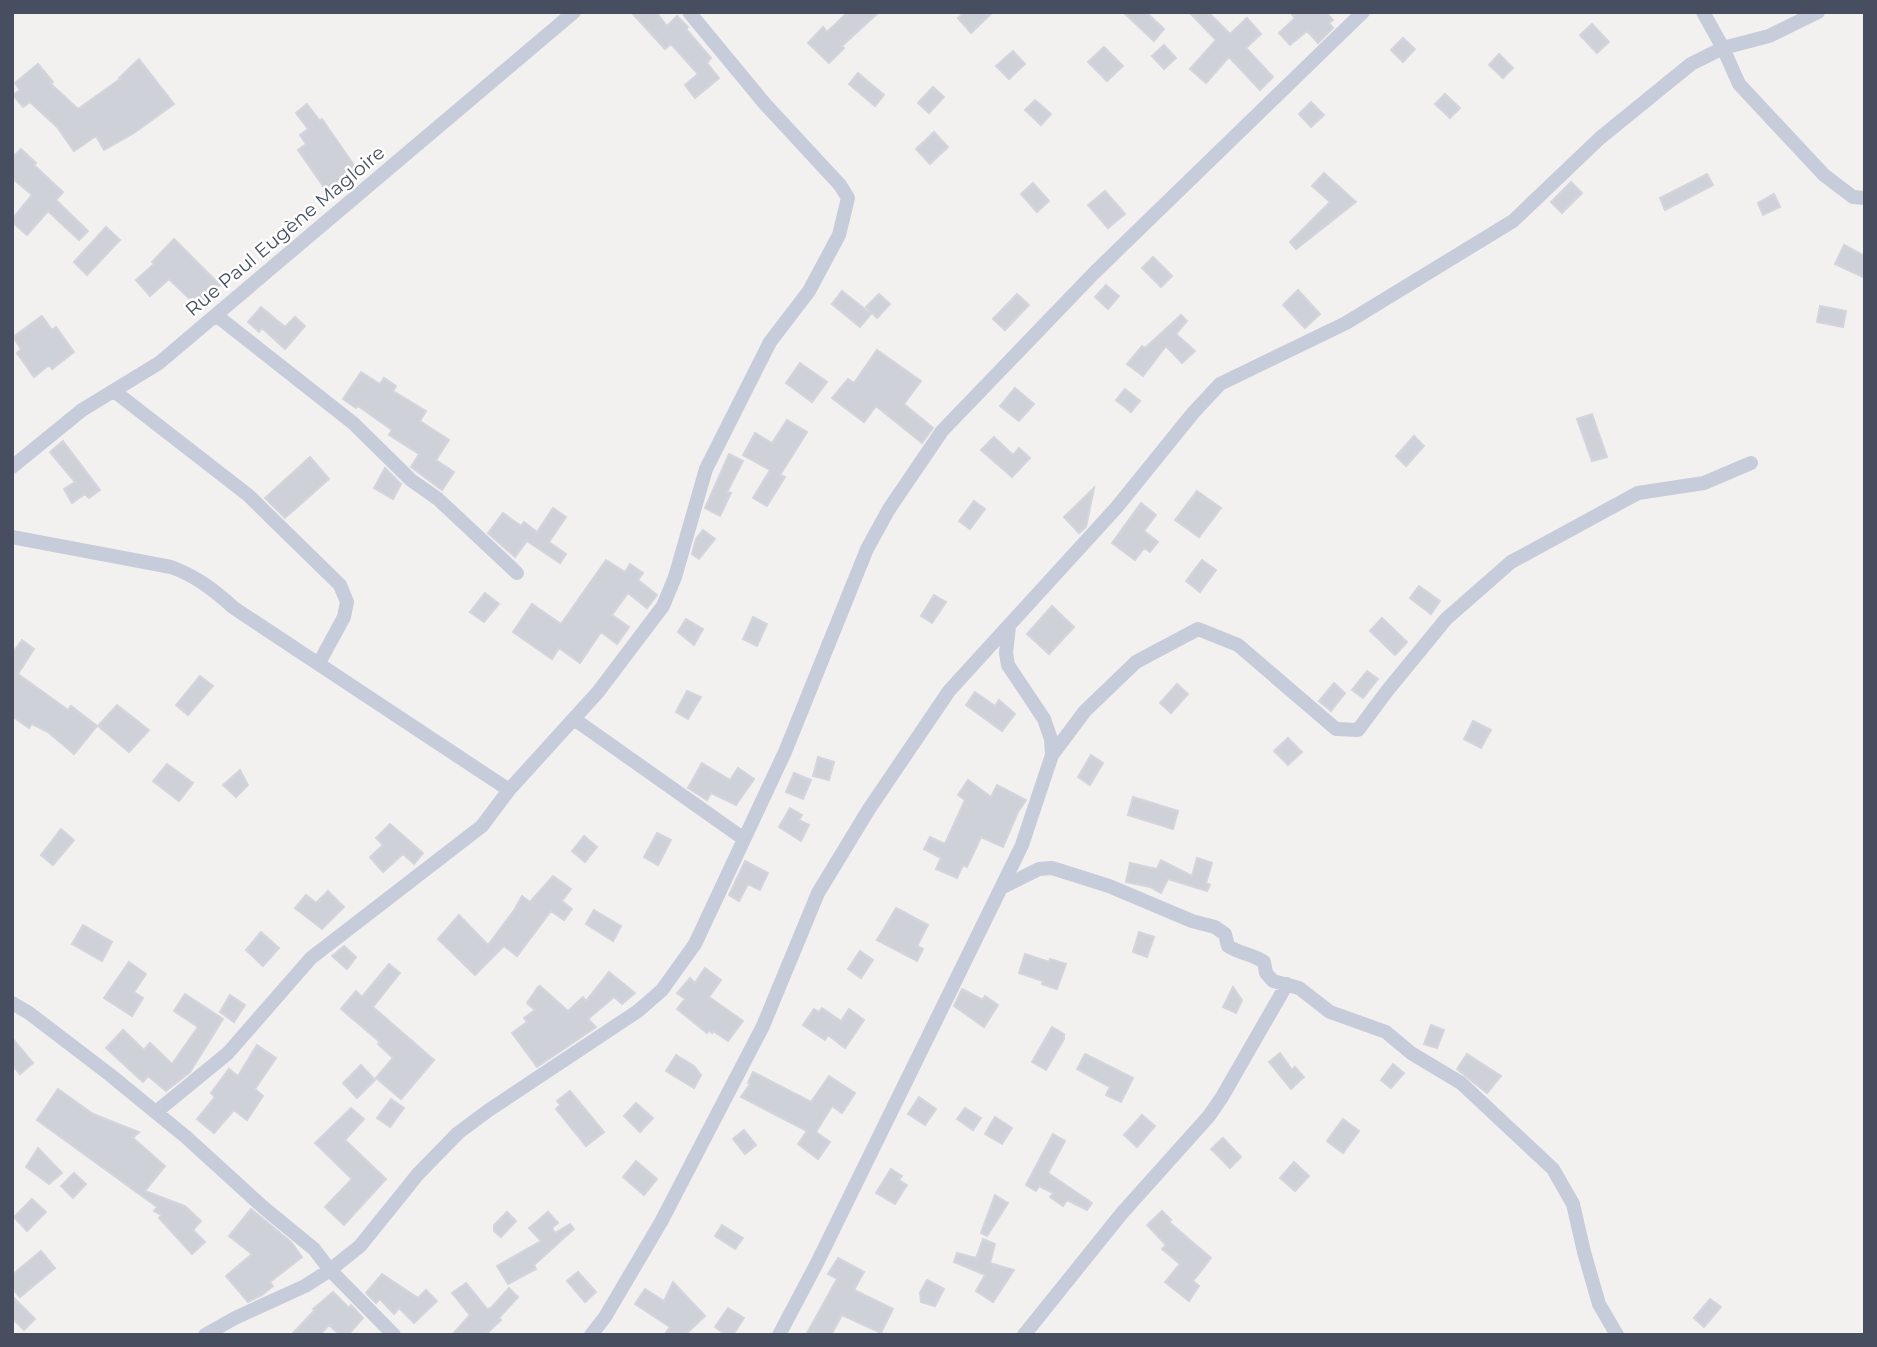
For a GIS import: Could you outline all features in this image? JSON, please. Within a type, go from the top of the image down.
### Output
[{"type":"street","points":[[550,12],[561,23]]},
{"type":"street","name":"Rue Paul Eugène Magloire","points":[[12,467],[82,411],[159,363],[574,12]]},
{"type":"street","points":[[156,1112],[228,1053],[311,958],[482,826],[509,790],[598,692],[663,606],[675,577],[706,469],[770,342],[809,291],[839,235],[848,198],[841,185],[765,104],[689,12]]},
{"type":"street","points":[[205,1335],[234,1318],[305,1286],[330,1270],[360,1246],[418,1174],[458,1133],[638,1011],[662,990],[695,944],[785,752],[867,549],[889,509],[942,431],[1094,273],[1363,12]]},
{"type":"street","points":[[1703,12],[1740,84],[1824,175],[1853,197],[1865,198]]},
{"type":"street","points":[[591,1335],[605,1317],[661,1222],[763,1026],[818,893],[869,809],[949,691],[1117,507],[1193,413],[1220,384],[1346,323],[1513,221],[1600,138],[1690,64],[1723,48],[1769,36],[1818,12]]},
{"type":"street","points":[[217,316],[353,424],[411,480],[438,499],[517,573]]},
{"type":"street","points":[[114,391],[248,495],[340,585],[347,603],[344,617],[319,663]]},
{"type":"street","points":[[779,1335],[817,1264],[1023,845],[1052,755],[1085,711],[1136,662],[1198,629],[1238,645],[1336,729],[1358,730],[1446,619],[1511,562],[1638,493],[1704,483],[1751,463]]},
{"type":"street","points":[[12,537],[171,567],[204,582],[234,607],[509,790]]},
{"type":"street","points":[[1009,627],[1006,653],[1008,665],[1044,719],[1051,739],[1052,755]]},
{"type":"street","points":[[574,719],[744,839]]},
{"type":"street","points":[[1002,888],[1039,869],[1052,867],[1215,927],[1225,934],[1228,946],[1238,953],[1256,956],[1264,962],[1266,973],[1273,981],[1299,988],[1330,1012],[1385,1032],[1411,1053],[1461,1083],[1553,1169],[1573,1204],[1599,1304],[1617,1335]]},
{"type":"street","points":[[1024,1335],[1122,1213],[1209,1116],[1287,984]]},
{"type":"street","points":[[12,1003],[29,1013],[186,1137],[314,1249],[330,1270],[394,1335]]},
{"type":"building","points":[[631,12],[656,12],[667,26],[677,16],[711,58],[707,63],[719,78],[695,98],[685,85],[698,74],[671,44],[665,49]]},
{"type":"building","points":[[848,12],[879,12],[842,46],[844,48],[829,63],[808,43],[823,27],[827,32]]},
{"type":"building","points":[[965,12],[993,12],[971,33],[958,18]]},
{"type":"building","points":[[1123,12],[1146,12],[1164,29],[1154,41]]},
{"type":"building","points":[[1189,12],[1208,12],[1230,34],[1247,18],[1261,34],[1246,48],[1273,77],[1260,90],[1229,57],[1206,83],[1190,69],[1216,40]]},
{"type":"building","points":[[1290,12],[1326,12],[1333,20],[1329,23],[1333,28],[1318,43],[1307,31],[1290,45],[1279,33],[1295,18]]},
{"type":"building","points":[[1592,24],[1609,42],[1597,53],[1580,35]]},
{"type":"building","points":[[1403,38],[1415,49],[1403,62],[1391,50]]},
{"type":"building","points":[[1164,45],[1176,58],[1164,69],[1152,56]]},
{"type":"building","points":[[1104,47],[1123,66],[1107,81],[1088,62]]},
{"type":"building","points":[[1013,51],[1025,64],[1009,79],[996,66]]},
{"type":"building","points":[[1499,54],[1513,68],[1503,78],[1489,65]]},
{"type":"building","points":[[139,59],[174,104],[134,133],[104,150],[96,136],[74,151],[57,127],[30,102],[23,107],[13,95],[20,90],[15,83],[38,64],[53,82],[51,84],[78,109],[120,79]]},
{"type":"building","points":[[858,73],[884,95],[875,106],[849,84]]},
{"type":"building","points":[[933,87],[944,97],[929,113],[918,103]]},
{"type":"building","points":[[1445,94],[1460,108],[1450,118],[1435,104]]},
{"type":"building","points":[[1035,100],[1051,114],[1041,125],[1025,110]]},
{"type":"building","points":[[1311,102],[1324,115],[1311,127],[1299,114]]},
{"type":"building","points":[[307,104],[320,121],[322,119],[360,174],[330,196],[298,150],[306,144],[300,135],[308,129],[296,113]]},
{"type":"building","points":[[934,132],[948,147],[930,164],[916,149]]},
{"type":"building","points":[[21,149],[63,192],[56,200],[88,231],[79,240],[48,211],[27,235],[12,222],[32,195],[12,178],[12,158]]},
{"type":"building","points":[[1324,173],[1356,202],[1296,249],[1290,242],[1330,202],[1312,186]]},
{"type":"building","points":[[1707,174],[1713,185],[1665,210],[1660,198]]},
{"type":"building","points":[[1571,182],[1582,193],[1562,213],[1551,202]]},
{"type":"building","points":[[1033,183],[1049,201],[1037,212],[1021,194]]},
{"type":"building","points":[[1105,191],[1125,214],[1108,228],[1088,205]]},
{"type":"building","points":[[1774,194],[1780,207],[1763,215],[1758,203]]},
{"type":"building","points":[[106,227],[120,240],[87,275],[74,262]]},
{"type":"building","points":[[174,239],[220,285],[198,307],[169,279],[150,296],[136,280],[154,264],[152,262]]},
{"type":"building","points":[[1844,245],[1865,256],[1865,278],[1835,264]]},
{"type":"building","points":[[1153,257],[1172,276],[1161,287],[1142,268]]},
{"type":"building","points":[[1106,285],[1119,296],[1108,309],[1095,297]]},
{"type":"building","points":[[1298,290],[1320,314],[1305,328],[1283,305]]},
{"type":"building","points":[[842,291],[871,314],[860,327],[832,304]]},
{"type":"building","points":[[879,294],[890,304],[877,318],[866,307]]},
{"type":"building","points":[[1017,294],[1029,305],[1005,330],[993,319]]},
{"type":"building","points":[[1820,306],[1846,311],[1843,327],[1817,322]]},
{"type":"building","points":[[261,307],[285,327],[295,317],[305,326],[285,349],[262,328],[259,332],[248,322]]},
{"type":"building","points":[[1181,315],[1187,321],[1176,334],[1195,351],[1182,363],[1166,346],[1143,376],[1127,364],[1142,346],[1145,348]]},
{"type":"building","points":[[42,316],[52,330],[56,327],[74,352],[52,369],[49,365],[34,377],[17,353],[21,349],[13,337]]},
{"type":"building","points":[[877,350],[921,381],[904,404],[933,428],[922,443],[876,406],[864,422],[832,398],[848,379],[854,383]]},
{"type":"building","points":[[800,363],[827,382],[812,402],[786,383]]},
{"type":"building","points":[[361,372],[380,384],[384,378],[396,386],[393,391],[426,411],[420,421],[449,440],[436,460],[454,472],[442,490],[411,467],[419,454],[389,435],[392,430],[358,406],[356,408],[343,399]]},
{"type":"building","points":[[1015,388],[1034,404],[1019,421],[1000,406]]},
{"type":"building","points":[[1125,389],[1140,401],[1131,412],[1116,400]]},
{"type":"building","points":[[1592,414],[1607,457],[1592,461],[1577,419]]},
{"type":"building","points":[[787,420],[807,432],[780,475],[785,477],[767,506],[753,498],[770,470],[743,455],[755,433],[772,443]]},
{"type":"building","points":[[1414,436],[1424,446],[1406,466],[1396,456]]},
{"type":"building","points":[[994,437],[1013,455],[1019,448],[1030,458],[1012,477],[981,450]]},
{"type":"building","points":[[63,441],[100,490],[89,498],[85,494],[72,503],[64,489],[75,482],[50,452]]},
{"type":"building","points":[[729,454],[743,461],[727,492],[731,493],[720,516],[705,508]]},
{"type":"building","points":[[310,457],[329,479],[285,518],[265,498]]},
{"type":"building","points":[[385,468],[401,484],[393,499],[374,488]]},
{"type":"building","points":[[1094,488],[1086,527],[1079,533],[1064,517]]},
{"type":"building","points":[[1197,491],[1221,508],[1199,537],[1175,520]]},
{"type":"building","points":[[974,501],[985,509],[970,529],[959,521]]},
{"type":"building","points":[[1141,503],[1156,515],[1144,531],[1158,542],[1150,552],[1144,548],[1135,560],[1112,543]]},
{"type":"building","points":[[553,508],[566,517],[549,542],[566,554],[560,563],[527,541],[515,557],[488,533],[503,513],[521,526],[524,522],[537,532]]},
{"type":"building","points":[[703,530],[715,539],[699,559],[692,554],[696,539]]},
{"type":"building","points":[[606,560],[625,572],[630,564],[643,573],[638,580],[657,595],[647,608],[628,593],[612,615],[629,627],[617,644],[601,632],[580,663],[559,648],[552,659],[513,632],[532,604],[561,624]]},
{"type":"building","points":[[1202,560],[1216,570],[1200,592],[1186,581]]},
{"type":"building","points":[[1419,586],[1440,601],[1431,614],[1410,598]]},
{"type":"building","points":[[485,593],[499,604],[484,622],[470,612]]},
{"type":"building","points":[[934,595],[946,602],[932,623],[921,616]]},
{"type":"building","points":[[1052,606],[1074,627],[1049,654],[1027,634]]},
{"type":"building","points":[[753,617],[767,624],[757,646],[743,639]]},
{"type":"building","points":[[1382,618],[1407,642],[1395,655],[1370,631]]},
{"type":"building","points":[[686,619],[703,629],[694,645],[678,632]]},
{"type":"building","points":[[22,640],[34,649],[18,674],[68,710],[71,706],[97,726],[74,754],[48,732],[32,724],[29,728],[12,716],[12,654]]},
{"type":"building","points":[[1367,671],[1378,679],[1363,698],[1352,690]]},
{"type":"building","points":[[200,676],[213,686],[188,715],[176,705]]},
{"type":"building","points":[[1334,683],[1345,693],[1331,711],[1319,701]]},
{"type":"building","points":[[1177,684],[1188,694],[1171,713],[1160,703]]},
{"type":"building","points":[[687,691],[701,697],[688,719],[676,712]]},
{"type":"building","points":[[975,692],[995,706],[999,700],[1015,714],[1002,731],[966,705]]},
{"type":"building","points":[[117,705],[149,730],[129,752],[98,726]]},
{"type":"building","points":[[1473,721],[1491,730],[1481,748],[1464,739]]},
{"type":"building","points":[[1288,738],[1302,752],[1288,765],[1274,751]]},
{"type":"building","points":[[1091,755],[1103,763],[1090,785],[1078,777]]},
{"type":"building","points":[[818,757],[834,762],[829,780],[813,776]]},
{"type":"building","points":[[702,763],[730,780],[738,768],[754,779],[736,805],[711,793],[707,800],[688,788]]},
{"type":"building","points":[[167,764],[193,783],[179,801],[153,781]]},
{"type":"building","points":[[240,770],[248,785],[236,797],[223,785]]},
{"type":"building","points":[[794,773],[811,780],[803,799],[786,792]]},
{"type":"building","points":[[968,780],[991,797],[997,785],[1026,800],[1003,847],[981,837],[967,867],[963,865],[957,878],[936,869],[941,858],[924,849],[930,837],[945,844],[965,800],[958,795]]},
{"type":"building","points":[[1133,797],[1178,811],[1173,829],[1128,815]]},
{"type":"building","points":[[790,808],[802,815],[799,820],[809,825],[801,841],[779,827]]},
{"type":"building","points":[[390,824],[423,853],[414,864],[403,854],[383,872],[370,857],[383,845],[376,838]]},
{"type":"building","points":[[61,829],[74,840],[53,865],[41,855]]},
{"type":"building","points":[[657,833],[671,840],[658,865],[644,857]]},
{"type":"building","points":[[584,836],[597,847],[585,862],[572,851]]},
{"type":"building","points":[[1197,858],[1212,863],[1206,883],[1210,885],[1207,891],[1168,879],[1161,893],[1150,887],[1126,882],[1130,863],[1157,869],[1161,860],[1192,876]]},
{"type":"building","points":[[745,861],[768,873],[760,890],[748,884],[739,901],[729,895]]},
{"type":"building","points":[[553,876],[571,889],[562,901],[572,909],[564,920],[551,911],[517,956],[504,946],[475,975],[438,939],[459,915],[488,945],[522,896],[530,902]]},
{"type":"building","points":[[328,891],[344,907],[322,929],[295,908],[306,895],[316,903]]},
{"type":"building","points":[[896,908],[928,925],[917,946],[923,949],[917,961],[877,940]]},
{"type":"building","points":[[594,910],[621,926],[613,941],[586,924]]},
{"type":"building","points":[[83,925],[112,942],[102,961],[72,944]]},
{"type":"building","points":[[261,932],[279,948],[263,966],[246,950]]},
{"type":"building","points":[[1139,932],[1154,937],[1147,957],[1133,952]]},
{"type":"building","points":[[344,946],[356,957],[347,969],[332,956]]},
{"type":"building","points":[[860,951],[873,960],[861,978],[848,969]]},
{"type":"building","points":[[1025,954],[1066,964],[1057,989],[1019,973]]},
{"type":"building","points":[[129,962],[146,974],[134,992],[143,998],[132,1016],[104,998]]},
{"type":"building","points":[[389,964],[400,973],[373,1007],[434,1060],[401,1099],[376,1078],[393,1058],[378,1044],[380,1042],[341,1009],[356,991],[362,997]]},
{"type":"building","points":[[705,968],[721,980],[709,997],[743,1021],[728,1041],[713,1031],[712,1033],[709,1030],[707,1033],[677,1009],[685,999],[677,993],[690,978],[695,983]]},
{"type":"building","points":[[609,972],[635,993],[622,1004],[614,997],[588,1019],[596,1027],[537,1067],[512,1033],[527,1022],[524,1018],[535,1010],[527,1003],[538,987],[568,1011],[583,997],[586,1001]]},
{"type":"building","points":[[1233,987],[1242,1000],[1236,1013],[1223,1007]]},
{"type":"building","points":[[962,989],[983,1000],[985,996],[998,1005],[984,1027],[954,1006]]},
{"type":"building","points":[[185,994],[223,1019],[190,1072],[166,1091],[148,1076],[143,1082],[106,1048],[123,1030],[144,1050],[150,1043],[172,1064],[198,1027],[174,1011]]},
{"type":"building","points":[[230,995],[245,1005],[234,1022],[220,1012]]},
{"type":"building","points":[[822,1008],[841,1021],[849,1009],[864,1020],[845,1048],[828,1035],[825,1040],[803,1025],[814,1009],[819,1012]]},
{"type":"building","points":[[1431,1025],[1444,1030],[1437,1048],[1424,1044]]},
{"type":"building","points":[[1052,1027],[1064,1034],[1064,1039],[1046,1070],[1032,1062]]},
{"type":"building","points":[[12,1038],[33,1063],[20,1074],[12,1065]]},
{"type":"building","points":[[257,1045],[276,1058],[255,1089],[263,1096],[247,1120],[234,1110],[214,1133],[197,1119],[215,1097],[211,1093],[229,1069],[238,1076]]},
{"type":"building","points":[[1280,1053],[1292,1070],[1295,1067],[1304,1077],[1291,1089],[1269,1062]]},
{"type":"building","points":[[1085,1054],[1133,1078],[1121,1102],[1106,1095],[1110,1087],[1077,1069]]},
{"type":"building","points":[[1467,1054],[1501,1076],[1487,1093],[1457,1069]]},
{"type":"building","points":[[676,1055],[694,1066],[701,1075],[694,1088],[666,1071]]},
{"type":"building","points":[[1393,1064],[1404,1073],[1391,1088],[1381,1080]]},
{"type":"building","points":[[361,1065],[375,1080],[357,1098],[343,1083]]},
{"type":"building","points":[[753,1072],[811,1102],[829,1076],[855,1093],[842,1113],[832,1106],[816,1132],[830,1142],[818,1159],[798,1144],[807,1131],[741,1097],[750,1084],[748,1083]]},
{"type":"building","points":[[58,1089],[93,1114],[139,1132],[133,1138],[165,1166],[145,1191],[185,1206],[201,1221],[193,1230],[205,1242],[192,1254],[159,1218],[161,1215],[154,1211],[157,1207],[37,1120]]},
{"type":"building","points":[[570,1091],[604,1132],[586,1146],[556,1109],[560,1105],[557,1101]]},
{"type":"building","points":[[919,1097],[936,1109],[925,1125],[908,1114]]},
{"type":"building","points":[[391,1099],[404,1108],[390,1127],[377,1118]]},
{"type":"building","points":[[636,1103],[653,1118],[640,1132],[624,1116]]},
{"type":"building","points":[[351,1108],[364,1119],[345,1140],[386,1179],[344,1225],[325,1207],[352,1179],[315,1143]]},
{"type":"building","points":[[965,1108],[981,1118],[973,1130],[957,1119]]},
{"type":"building","points":[[1142,1115],[1155,1126],[1137,1147],[1124,1135]]},
{"type":"building","points":[[995,1117],[1012,1128],[1002,1144],[985,1134]]},
{"type":"building","points":[[1343,1119],[1359,1131],[1343,1153],[1327,1141]]},
{"type":"building","points":[[744,1130],[756,1145],[745,1154],[733,1139]]},
{"type":"building","points":[[1053,1134],[1065,1141],[1048,1173],[1092,1203],[1087,1210],[1067,1200],[1063,1206],[1050,1197],[1053,1193],[1039,1186],[1036,1191],[1026,1185]]},
{"type":"building","points":[[1223,1138],[1241,1157],[1230,1168],[1211,1149]]},
{"type":"building","points":[[38,1148],[62,1173],[49,1184],[26,1167]]},
{"type":"building","points":[[636,1161],[657,1179],[644,1195],[623,1177]]},
{"type":"building","points":[[1294,1162],[1309,1176],[1295,1191],[1280,1178]]},
{"type":"building","points":[[891,1169],[902,1176],[899,1180],[907,1185],[895,1204],[876,1193]]},
{"type":"building","points":[[74,1173],[86,1184],[73,1198],[61,1186]]},
{"type":"building","points":[[995,1195],[1008,1203],[987,1236],[981,1233]]},
{"type":"building","points":[[32,1199],[46,1212],[27,1231],[14,1217]]},
{"type":"building","points":[[251,1209],[291,1242],[302,1257],[270,1282],[273,1286],[248,1302],[226,1276],[252,1254],[229,1236]]},
{"type":"building","points":[[1162,1211],[1171,1220],[1169,1222],[1211,1258],[1193,1281],[1199,1286],[1189,1301],[1165,1282],[1180,1264],[1162,1249],[1166,1245],[1147,1225]]},
{"type":"building","points":[[507,1212],[516,1221],[501,1237],[494,1231],[494,1225]]},
{"type":"building","points":[[548,1212],[558,1223],[552,1228],[555,1233],[570,1224],[574,1229],[534,1265],[536,1269],[508,1284],[497,1266],[541,1241],[529,1228]]},
{"type":"building","points":[[722,1225],[743,1238],[735,1249],[715,1236]]},
{"type":"building","points":[[983,1239],[995,1244],[990,1263],[1014,1270],[993,1302],[976,1291],[985,1275],[954,1262],[957,1253],[976,1258]]},
{"type":"building","points":[[41,1251],[55,1268],[20,1297],[12,1288],[12,1275]]},
{"type":"building","points":[[838,1258],[864,1272],[854,1290],[893,1309],[881,1333],[842,1315],[831,1335],[806,1335],[837,1279],[828,1274]]},
{"type":"building","points":[[578,1272],[596,1292],[585,1302],[567,1281]]},
{"type":"building","points":[[382,1274],[418,1298],[426,1290],[437,1301],[414,1323],[399,1308],[394,1314],[380,1299],[376,1303],[366,1293]]},
{"type":"building","points":[[927,1280],[944,1289],[935,1306],[921,1302],[920,1293]]},
{"type":"building","points":[[673,1282],[705,1316],[685,1335],[664,1335],[670,1327],[635,1304],[645,1289],[664,1301]]},
{"type":"building","points":[[466,1283],[487,1309],[509,1288],[518,1297],[499,1318],[501,1320],[485,1335],[452,1335],[470,1315],[452,1293]]},
{"type":"building","points":[[333,1292],[363,1318],[348,1335],[340,1335],[329,1325],[320,1335],[291,1335],[315,1310],[313,1309]]},
{"type":"building","points":[[12,1296],[35,1319],[24,1330],[12,1318]]},
{"type":"building","points":[[1710,1299],[1721,1307],[1704,1327],[1694,1318]]},
{"type":"building","points":[[728,1308],[744,1318],[733,1335],[726,1335],[715,1327]]}]
